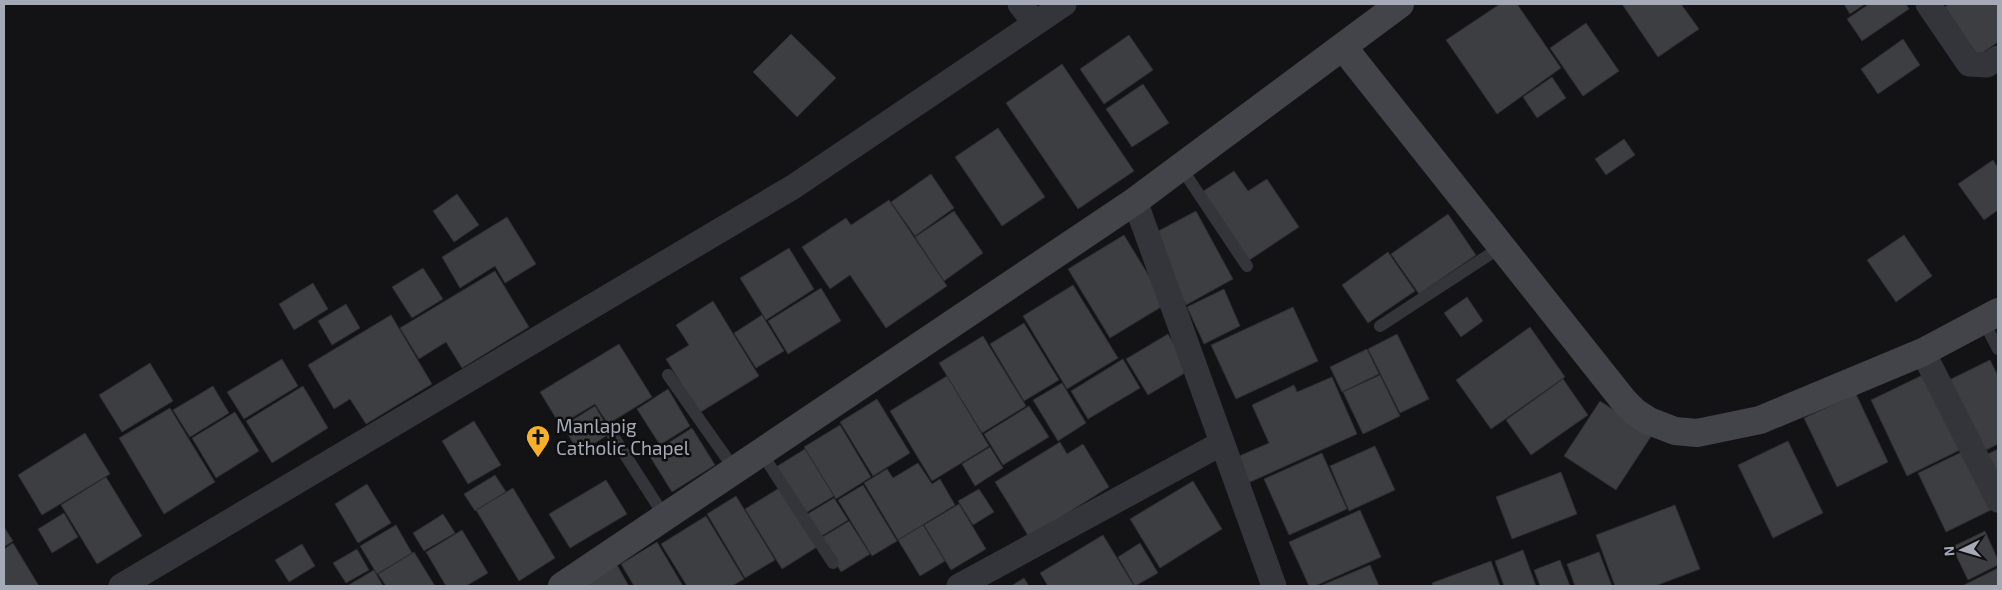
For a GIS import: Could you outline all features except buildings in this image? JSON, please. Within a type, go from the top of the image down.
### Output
[{"type":"main road","points":[[562,586],[1135,201],[1400,4]]},
{"type":"main road","points":[[1343,47],[1624,401],[1649,421],[1675,431],[1697,433],[1760,420],[1923,352],[1991,316]]},
{"type":"street","points":[[121,586],[793,187],[1027,13],[1064,4]]},
{"type":"street","points":[[1928,4],[1969,64],[1987,65],[1998,58]]},
{"type":"street","points":[[1135,201],[1274,586]]},
{"type":"street","points":[[1923,352],[1998,500]]},
{"type":"street","points":[[961,586],[1222,443]]},
{"type":"lane","points":[[1180,166],[1247,266]]},
{"type":"lane","points":[[1380,326],[1501,247]]},
{"type":"lane","points":[[1991,316],[1998,349]]},
{"type":"lane","points":[[668,375],[735,470]]},
{"type":"lane","points":[[613,436],[665,517]]},
{"type":"lane","points":[[761,452],[833,563]]},
{"type":"place","name":"Manlapig Catholic Chapel","points":[[538,458]]}]
